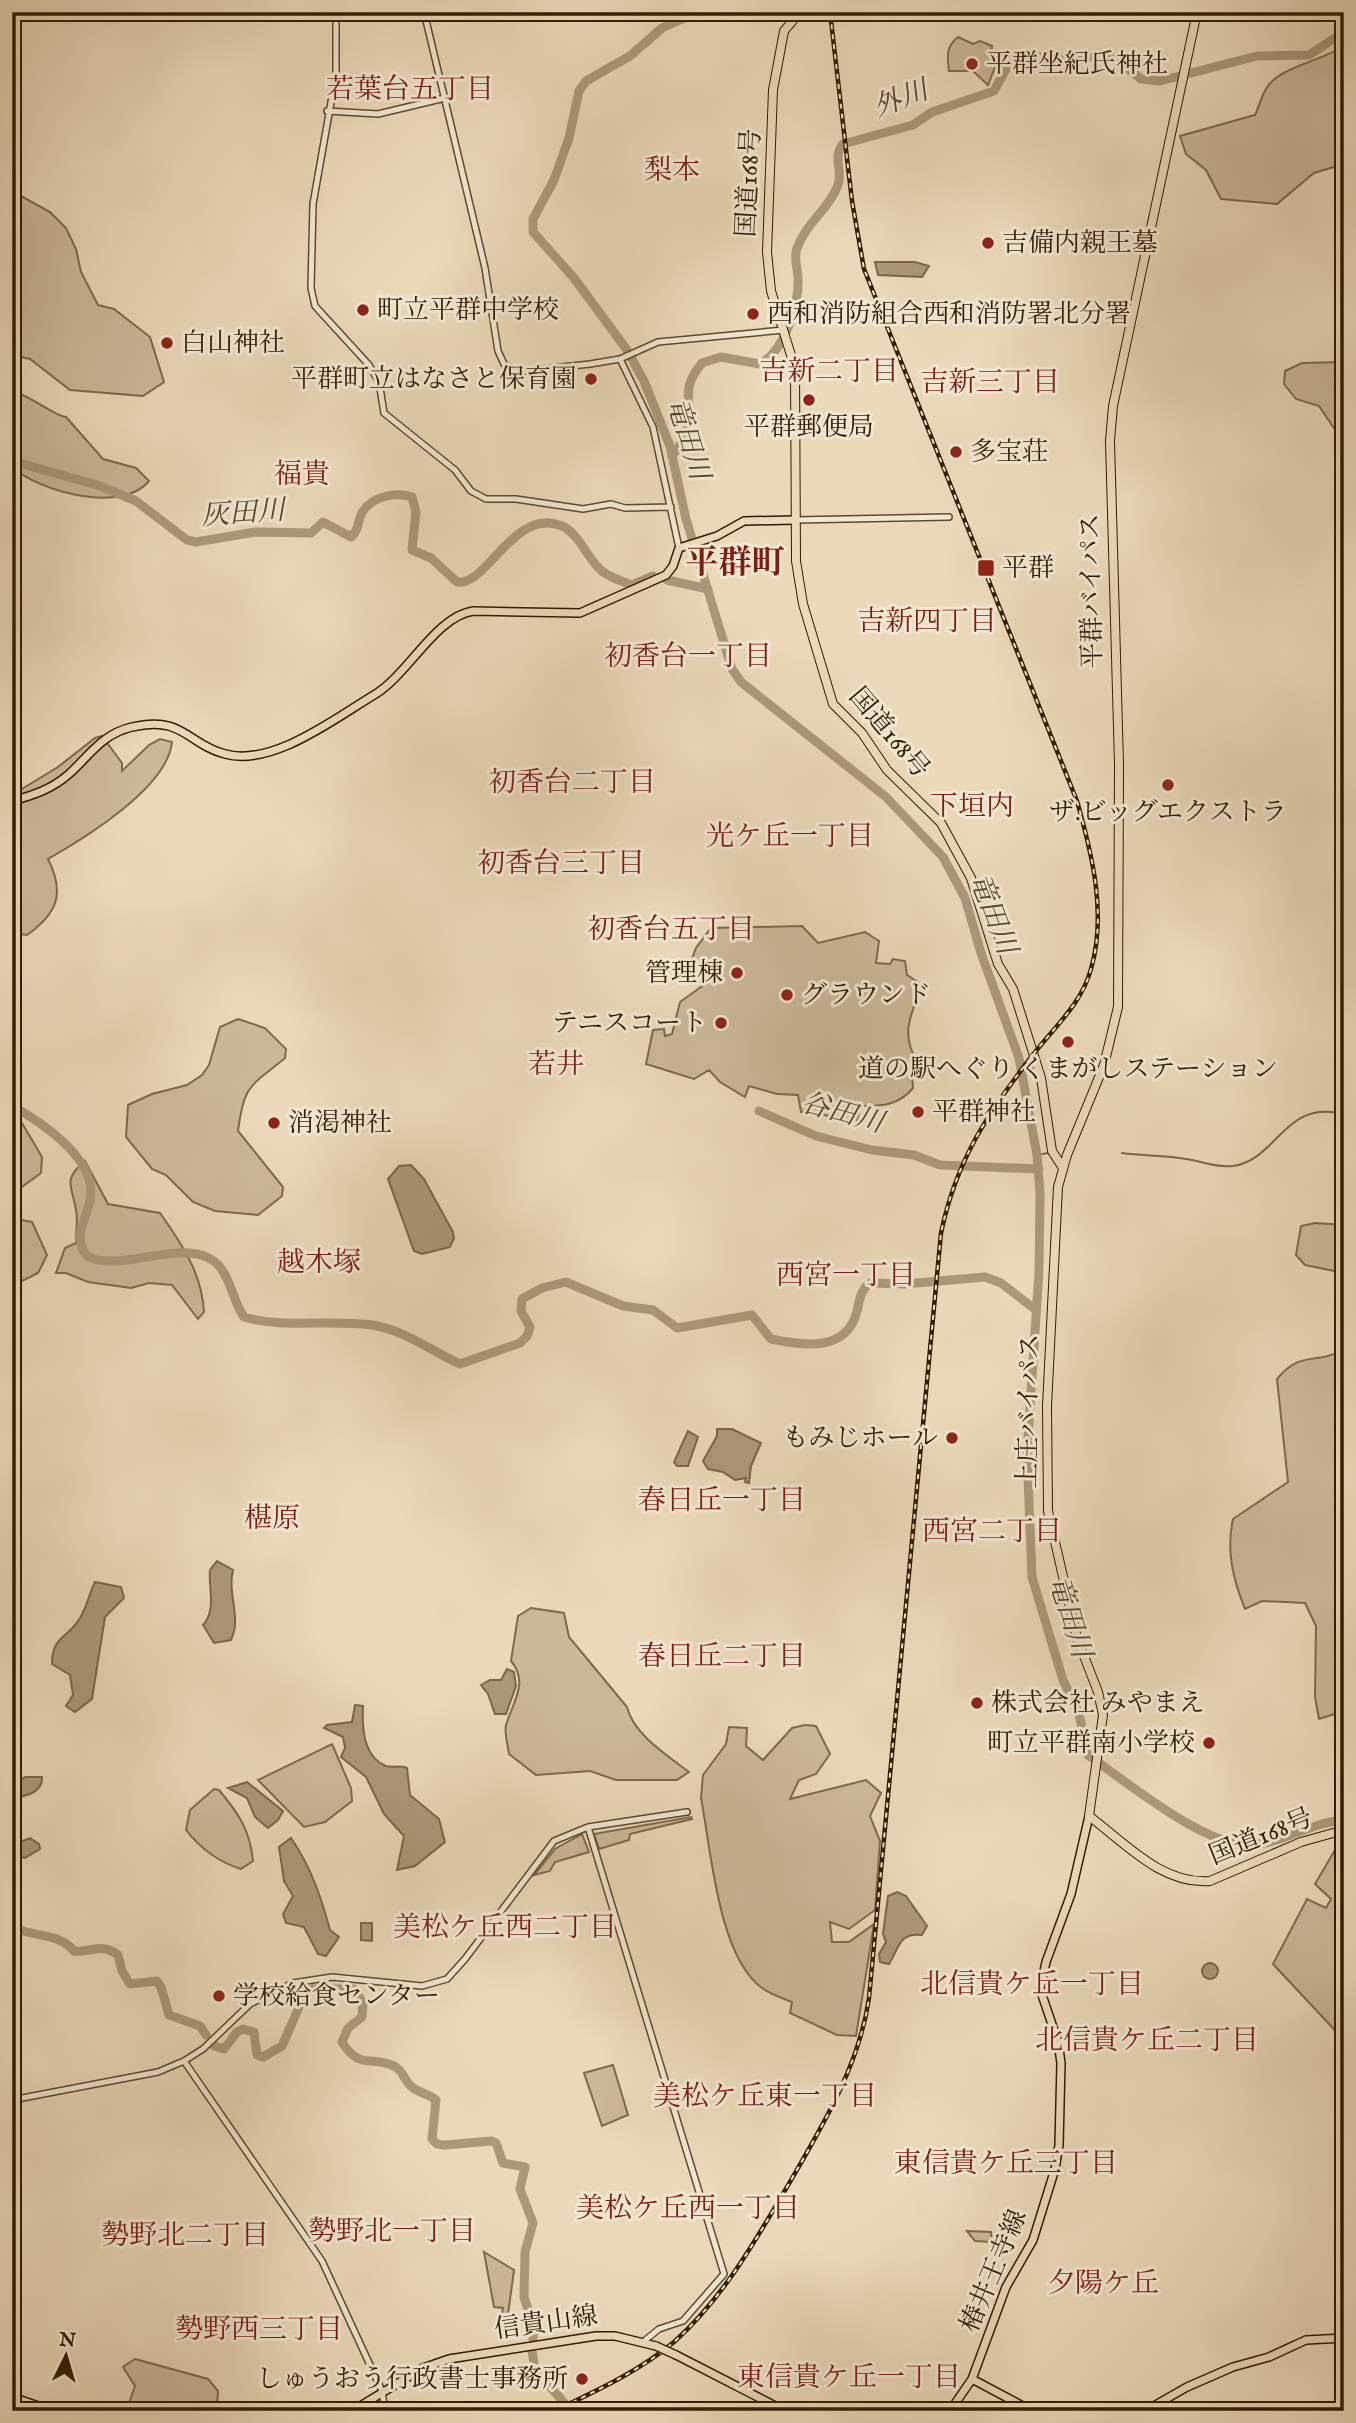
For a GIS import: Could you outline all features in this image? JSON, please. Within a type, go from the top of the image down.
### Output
[{"type":"highway","name":"国道168号","points":[[800,12],[784,32],[773,90],[768,281],[785,333],[795,378],[795,520],[799,584],[833,704],[862,733],[887,770],[941,823],[966,868],[985,915],[998,964],[1013,989],[1041,1078],[1052,1151],[1063,1168]]},
{"type":"highway","name":"平群バイパス","points":[[1063,1168],[1104,1065],[1118,1007],[1118,752],[1110,442],[1122,352],[1145,260],[1197,12]]},
{"type":"highway","name":"上庄バイパス","points":[[1063,1168],[1056,1200],[1047,1406],[1048,1511],[1077,1638],[1101,1701],[1101,1737],[1089,1816]]},
{"type":"highway","name":"国道168号","points":[[1089,1816],[1161,1872],[1184,1881],[1199,1882],[1210,1881],[1301,1842],[1344,1830]]},
{"type":"main road","points":[[12,801],[50,788],[71,772],[105,738],[135,726],[171,727],[184,731],[222,754],[263,756],[310,733],[392,684],[444,624],[457,615],[473,611],[580,613],[666,575],[676,562],[679,548],[704,541],[744,521],[795,520]]},
{"type":"main road","name":"椿井王寺線","points":[[950,2411],[972,2379],[1006,2287],[1033,2240],[1055,2169],[1059,2145],[1061,2063],[1058,2042],[1040,1989],[1046,1962],[1071,1894],[1089,1816]]},
{"type":"main road","name":"信貴山線","points":[[352,2411],[423,2368],[449,2359],[596,2336],[615,2336],[656,2346],[785,2411]]},
{"type":"main road","points":[[1145,2411],[1168,2395],[1233,2367],[1269,2357],[1297,2343],[1321,2337],[1344,2338]]},
{"type":"main road","points":[[972,2379],[1031,2411]]},
{"type":"main road","points":[[12,2397],[53,2411]]},
{"type":"street","points":[[336,12],[337,58],[313,204],[312,296],[321,313],[369,365],[379,382],[384,413],[455,470],[471,491],[486,499],[516,499],[583,509],[611,504],[625,508],[671,507]]},
{"type":"street","points":[[424,12],[485,268],[498,351],[505,366],[525,371],[622,359],[658,342],[785,333]]},
{"type":"street","points":[[327,111],[377,114],[445,98]]},
{"type":"street","points":[[622,359],[653,427],[679,548]]},
{"type":"street","points":[[795,520],[949,517]]},
{"type":"street","points":[[12,2100],[158,2072],[203,2049],[250,2004],[293,1983],[332,1977],[422,1986],[447,1979],[554,1841],[588,1827],[687,1812]]},
{"type":"street","points":[[588,1827],[724,2274],[683,2321],[659,2329],[643,2342]]},
{"type":"street","points":[[184,2061],[322,2261],[383,2391],[385,2411]]},
{"type":"shaded area","points":[[958,37],[973,44],[980,41],[992,46],[991,54],[997,62],[988,85],[973,71],[949,71],[948,52]]},
{"type":"shaded area","points":[[1344,46],[1344,164],[1314,173],[1277,204],[1221,199],[1206,170],[1186,154],[1180,136],[1255,115],[1264,92],[1272,81]]},
{"type":"shaded area","points":[[12,191],[50,212],[66,228],[76,249],[81,272],[98,305],[114,309],[150,337],[164,382],[143,396],[70,390],[30,359],[12,355]]},
{"type":"shaded area","points":[[875,262],[915,262],[929,266],[922,277],[878,275]]},
{"type":"shaded area","points":[[1344,362],[1344,443],[1319,406],[1296,399],[1284,384],[1285,371],[1302,363]]},
{"type":"shaded area","points":[[12,391],[66,417],[103,459],[136,468],[149,481],[137,491],[101,498],[61,491],[25,476],[12,467]]},
{"type":"shaded area","points":[[102,736],[122,763],[122,771],[149,745],[160,739],[172,742],[167,759],[141,793],[102,825],[48,859],[56,882],[56,902],[46,919],[27,935],[12,933],[12,795],[58,767],[95,738]]},
{"type":"shaded area","points":[[802,926],[818,943],[865,932],[879,941],[876,963],[890,964],[893,959],[905,961],[907,975],[922,985],[909,1024],[909,1042],[917,1062],[912,1073],[913,1088],[907,1094],[889,1104],[860,1106],[856,1127],[817,1112],[801,1112],[798,1095],[777,1094],[749,1086],[745,1097],[720,1082],[709,1070],[694,1079],[646,1064],[653,1030],[664,1029],[665,1036],[672,1034],[680,1002],[705,984],[686,975],[696,948],[711,928]]},
{"type":"shaded area","points":[[238,1019],[265,1028],[286,1049],[285,1058],[256,1081],[246,1095],[240,1116],[238,1131],[283,1187],[282,1196],[258,1215],[215,1211],[193,1202],[166,1175],[152,1169],[126,1137],[128,1105],[152,1094],[187,1085],[202,1075],[209,1065],[220,1027]]},
{"type":"shaded area","points":[[12,1123],[22,1123],[42,1157],[41,1173],[19,1189],[12,1190]]},
{"type":"shaded area","points":[[85,1161],[108,1204],[160,1213],[195,1272],[204,1312],[198,1319],[172,1285],[149,1283],[131,1288],[88,1282],[66,1273],[56,1273],[65,1248],[76,1243],[77,1214],[70,1183],[73,1173]]},
{"type":"shaded area","points":[[411,1165],[424,1179],[453,1232],[454,1238],[450,1247],[422,1254],[414,1251],[388,1179],[399,1166]]},
{"type":"shaded area","points":[[12,1220],[32,1222],[47,1255],[38,1273],[12,1286]]},
{"type":"shaded area","points":[[1315,1223],[1344,1225],[1344,1273],[1305,1265],[1296,1255],[1301,1226]]},
{"type":"shaded area","points":[[1344,1349],[1344,1711],[1319,1719],[1315,1697],[1316,1626],[1305,1603],[1262,1601],[1245,1609],[1234,1576],[1230,1542],[1233,1519],[1288,1482],[1277,1379],[1294,1364],[1325,1357]]},
{"type":"shaded area","points":[[717,1429],[732,1429],[761,1443],[751,1466],[749,1483],[745,1482],[746,1478],[735,1480],[723,1472],[708,1469],[703,1461],[717,1436]]},
{"type":"shaded area","points":[[688,1431],[698,1437],[688,1466],[677,1466],[674,1462]]},
{"type":"shaded area","points":[[217,1561],[233,1570],[235,1623],[231,1640],[214,1643],[203,1625],[211,1605],[210,1570]]},
{"type":"shaded area","points":[[95,1582],[121,1587],[124,1598],[105,1617],[92,1699],[75,1712],[66,1706],[73,1695],[70,1675],[52,1664],[53,1655],[58,1642],[80,1618]]},
{"type":"shaded area","points":[[531,1608],[564,1613],[569,1637],[627,1707],[636,1726],[652,1744],[689,1772],[677,1780],[616,1780],[590,1771],[536,1775],[509,1754],[506,1728],[519,1684],[519,1677],[511,1661],[518,1616]]},
{"type":"shaded area","points":[[507,1669],[514,1672],[516,1686],[506,1714],[495,1714],[488,1694],[481,1685],[490,1680],[501,1680]]},
{"type":"shaded area","points":[[355,1705],[363,1706],[364,1732],[368,1749],[373,1756],[386,1766],[407,1768],[410,1795],[439,1819],[445,1842],[415,1866],[397,1870],[404,1836],[384,1814],[366,1777],[341,1757],[345,1748],[343,1737],[324,1728],[327,1725],[352,1722]]},
{"type":"shaded area","points":[[816,1726],[830,1754],[816,1774],[799,1780],[790,1799],[866,1780],[881,1793],[870,1816],[880,1841],[875,1910],[849,1929],[830,1922],[832,1942],[849,1942],[874,1924],[856,2036],[837,2035],[790,2013],[792,2002],[765,1990],[747,1973],[735,1952],[726,1927],[701,1798],[703,1775],[726,1744],[729,1727],[747,1728],[746,1746],[763,1760],[792,1728]]},
{"type":"shaded area","points":[[332,1744],[351,1788],[352,1801],[325,1822],[304,1827],[258,1780]]},
{"type":"shaded area","points":[[25,1777],[42,1777],[40,1787],[28,1795],[12,1798],[16,1783]]},
{"type":"shaded area","points":[[247,1782],[283,1811],[278,1820],[268,1828],[255,1817],[247,1798],[228,1788]]},
{"type":"shaded area","points":[[214,1789],[219,1790],[232,1807],[249,1840],[253,1861],[241,1869],[210,1854],[186,1830],[190,1810]]},
{"type":"shaded area","points":[[691,1817],[692,1819],[630,1834],[629,1840],[599,1849],[594,1834]]},
{"type":"shaded area","points":[[582,1834],[589,1852],[555,1862],[550,1871],[534,1875],[555,1849]]},
{"type":"shaded area","points":[[30,1838],[39,1844],[40,1849],[25,1858],[20,1857],[15,1850],[15,1844]]},
{"type":"shaded area","points":[[291,1838],[315,1882],[330,1930],[339,1937],[326,1956],[318,1954],[304,1927],[286,1923],[283,1914],[293,1896],[284,1881],[279,1847]]},
{"type":"shaded area","points":[[1335,1850],[1344,1850],[1344,2040],[1273,1964],[1307,1899],[1326,1908],[1331,1899],[1315,1884]]},
{"type":"shaded area","points":[[897,1892],[906,1896],[927,1926],[922,1935],[904,1939],[889,1964],[880,1962],[879,1954],[886,1942],[883,1934],[888,1896]]},
{"type":"shaded area","points":[[361,1923],[372,1923],[372,1941],[361,1940]]},
{"type":"shaded area","points":[[1210,1963],[1216,1965],[1216,1977],[1210,1979],[1204,1977],[1202,1971],[1204,1965]]},
{"type":"shaded area","points":[[613,2065],[628,2115],[602,2126],[584,2073]]},
{"type":"shaded area","points":[[967,2231],[991,2232],[992,2242],[975,2241]]},
{"type":"shaded area","points":[[484,2252],[514,2270],[506,2329],[500,2325],[503,2308],[494,2307]]},
{"type":"shaded area","points":[[135,2359],[208,2379],[218,2391],[217,2405],[208,2411],[132,2411],[128,2406],[135,2386],[123,2367]]},
{"type":"waterway","name":"竜田川","points":[[698,12],[662,28],[630,56],[586,81],[579,91],[569,138],[554,180],[533,219],[533,232],[574,278],[627,350],[644,381],[670,446],[686,519],[732,669],[741,682],[886,797],[943,857],[965,898],[981,953],[1019,1058],[1037,1155],[1040,1193],[1039,1271],[1027,1452],[1032,1577],[1063,1680],[1079,1714],[1088,1755],[1144,1796],[1190,1825],[1233,1843],[1263,1843],[1320,1824],[1344,1820]]},
{"type":"waterway","name":"外川","points":[[672,456],[687,431],[689,388],[702,363],[721,357],[760,364],[769,358],[783,339],[793,314],[798,290],[797,248],[838,185],[838,154],[843,144],[913,125],[932,112],[994,91],[1007,67],[1022,57],[1114,57],[1141,79],[1160,81],[1257,56],[1309,55],[1344,32]]},
{"type":"waterway","name":"灰田川","points":[[12,461],[97,485],[136,501],[187,540],[196,542],[255,532],[311,533],[323,522],[351,537],[367,506],[385,496],[399,495],[412,497],[416,512],[412,550],[431,558],[457,582],[468,580],[479,573],[516,536],[530,527],[545,523],[568,529],[597,566],[612,577],[632,585],[653,576]]},
{"type":"waterway","name":"灰田川","points":[[667,580],[708,589]]},
{"type":"waterway","points":[[12,1106],[50,1130],[74,1153],[83,1166],[91,1193],[80,1241],[87,1256],[118,1261],[174,1253],[192,1253],[207,1257],[224,1273],[244,1317],[275,1322],[372,1325],[407,1336],[460,1364],[520,1343],[527,1336],[530,1327],[521,1311],[522,1299],[542,1288],[566,1282],[623,1306],[653,1310],[677,1328],[752,1315],[771,1339],[811,1344],[834,1340],[844,1334],[852,1324],[863,1292],[871,1283],[905,1284],[985,1277],[1001,1283],[1036,1310]]},
{"type":"waterway","name":"谷田川","points":[[759,1111],[816,1136],[872,1150],[914,1155],[940,1165],[1039,1169]]},
{"type":"waterway","points":[[1122,1153],[1233,1166],[1261,1153],[1294,1122],[1307,1115],[1324,1112],[1344,1114]]},
{"type":"waterway","points":[[1037,1155],[1048,1153]]},
{"type":"waterway","points":[[12,1926],[60,1940],[74,1951],[112,1951],[118,1955],[122,1971],[130,1984],[157,1981],[169,2015],[200,2026],[206,2035]]},
{"type":"waterway","points":[[214,2046],[224,2049],[237,2032],[243,2029],[254,2032],[257,2055],[263,2057],[282,2046],[304,1996],[313,1989],[354,1989],[363,2003],[362,2017],[348,2028],[342,2042],[348,2051],[361,2059],[394,2066],[412,2087],[436,2100],[432,2139],[437,2144],[445,2145],[491,2141],[496,2143],[503,2163],[525,2167],[520,2189],[533,2223],[525,2252],[524,2297],[534,2327],[533,2339]]},
{"type":"waterway","points":[[532,2351],[535,2369],[571,2411]]},
{"type":"railway","points":[[554,2411],[646,2363],[674,2342],[708,2307],[750,2249],[800,2165],[848,2073],[864,2024],[869,1998],[941,1233],[955,1183],[975,1139],[1016,1077],[1081,994],[1096,948],[1096,884],[1077,801],[864,269],[852,201],[830,12]]},
{"type":"place","name":"平群坐紀氏神社","points":[[972,64]]},
{"type":"place","name":"吉備内親王墓","points":[[988,243]]},
{"type":"place","name":"町立平群中学校","points":[[363,310]]},
{"type":"place","name":"西和消防組合西和消防署北分署","points":[[753,314]]},
{"type":"place","name":"白山神社","points":[[167,343]]},
{"type":"place","name":"平群町立はなさと保育園","points":[[591,379]]},
{"type":"place","name":"平群郵便局","points":[[809,400]]},
{"type":"place","name":"多宝荘","points":[[956,452]]},
{"type":"place","name":"平群","points":[[986,568]]},
{"type":"place","name":"ザ.ビッグエクストラ","points":[[1168,785]]},
{"type":"place","name":"管理棟","points":[[737,973]]},
{"type":"place","name":"グラウンド","points":[[787,995]]},
{"type":"place","name":"テニスコート","points":[[721,1023]]},
{"type":"place","name":"道の駅へぐり くまがしステーション","points":[[1068,1042]]},
{"type":"place","name":"平群神社","points":[[918,1112]]},
{"type":"place","name":"消渇神社","points":[[274,1123]]},
{"type":"place","name":"もみじホール","points":[[952,1438]]},
{"type":"place","name":"株式会社 みやまえ","points":[[977,1703]]},
{"type":"place","name":"町立平群南小学校","points":[[1209,1743]]},
{"type":"place","name":"学校給食センター","points":[[219,1996]]},
{"type":"place","name":"しゅうおう行政書士事務所","points":[[582,2379]]},
{"type":"district","name":"若葉台五丁目","points":[[410,90]]},
{"type":"district","name":"梨本","points":[[672,171]]},
{"type":"district","name":"吉新二丁目","points":[[829,372]]},
{"type":"district","name":"吉新三丁目","points":[[990,383]]},
{"type":"district","name":"福貴","points":[[302,475]]},
{"type":"district","name":"平群町","points":[[735,564]]},
{"type":"district","name":"吉新四丁目","points":[[927,622]]},
{"type":"district","name":"初香台一丁目","points":[[688,657]]},
{"type":"district","name":"初香台二丁目","points":[[572,783]]},
{"type":"district","name":"下垣内","points":[[972,807]]},
{"type":"district","name":"光ケ丘一丁目","points":[[790,837]]},
{"type":"district","name":"初香台三丁目","points":[[561,864]]},
{"type":"district","name":"初香台五丁目","points":[[671,930]]},
{"type":"district","name":"若井","points":[[556,1065]]},
{"type":"district","name":"越木塚","points":[[319,1263]]},
{"type":"district","name":"西宮一丁目","points":[[846,1276]]},
{"type":"district","name":"春日丘一丁目","points":[[722,1501]]},
{"type":"district","name":"椹原","points":[[272,1519]]},
{"type":"district","name":"西宮二丁目","points":[[992,1532]]},
{"type":"district","name":"春日丘二丁目","points":[[722,1657]]},
{"type":"district","name":"美松ケ丘西二丁目","points":[[505,1928]]},
{"type":"district","name":"北信貴ケ丘一丁目","points":[[1032,1985]]},
{"type":"district","name":"北信貴ケ丘二丁目","points":[[1147,2041]]},
{"type":"district","name":"美松ケ丘東一丁目","points":[[765,2097]]},
{"type":"district","name":"東信貴ケ丘三丁目","points":[[1006,2164]]},
{"type":"district","name":"美松ケ丘西一丁目","points":[[688,2209]]},
{"type":"district","name":"勢野北一丁目","points":[[392,2232]]},
{"type":"district","name":"勢野北二丁目","points":[[185,2236]]},
{"type":"district","name":"夕陽ケ丘","points":[[1103,2284]]},
{"type":"district","name":"勢野西三丁目","points":[[259,2330]]},
{"type":"district","name":"東信貴ケ丘一丁目","points":[[849,2378]]}]
